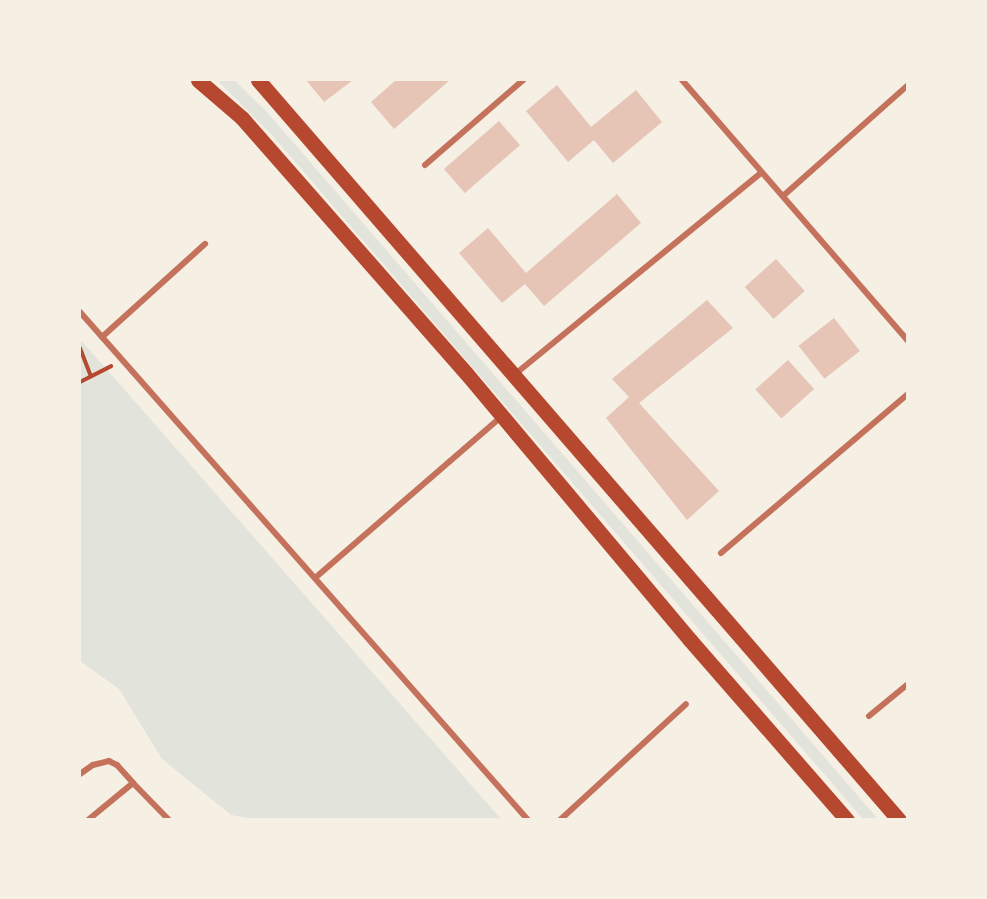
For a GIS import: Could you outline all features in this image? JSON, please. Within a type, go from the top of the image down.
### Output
[{"type":"main road","points":[[198,80],[242,118],[501,416],[690,640],[847,819]]},
{"type":"main road","points":[[258,80],[899,819]]},
{"type":"street","points":[[425,165],[523,80]]},
{"type":"street","points":[[682,80],[908,341]]},
{"type":"street","points":[[783,196],[908,85]]},
{"type":"street","points":[[514,375],[762,172]]},
{"type":"street","points":[[102,337],[205,244]]},
{"type":"street","points":[[80,312],[528,819]]},
{"type":"street","points":[[722,553],[908,394]]},
{"type":"street","points":[[315,578],[501,416]]},
{"type":"street","points":[[869,716],[908,684]]},
{"type":"street","points":[[560,819],[686,704]]},
{"type":"street","points":[[80,774],[93,765],[109,762],[117,765],[169,819]]},
{"type":"street","points":[[88,819],[133,783]]},
{"type":"path","points":[[80,348],[91,376]]},
{"type":"path","points":[[80,382],[123,360]]},
{"type":"shaded area","points":[[217,80],[234,80],[267,112],[878,819],[863,819],[271,134]]},
{"type":"shaded area","points":[[80,339],[501,819],[254,819],[231,815],[162,759],[119,689],[80,661]]},
{"type":"building","points":[[306,80],[353,80],[324,102]]},
{"type":"building","points":[[396,80],[450,80],[394,129],[371,102]]},
{"type":"building","points":[[557,85],[591,127],[636,90],[662,122],[613,163],[594,140],[568,162],[526,111]]},
{"type":"building","points":[[499,121],[520,145],[465,193],[444,169]]},
{"type":"building","points":[[617,194],[641,223],[544,306],[525,284],[502,303],[459,253],[488,228],[526,273]]},
{"type":"building","points":[[776,259],[805,291],[774,319],[745,287]]},
{"type":"building","points":[[707,300],[733,328],[639,403],[719,491],[687,520],[606,418],[629,397],[612,379]]},
{"type":"building","points":[[834,318],[860,351],[824,379],[799,346]]},
{"type":"building","points":[[788,360],[814,389],[781,418],[755,389]]}]
